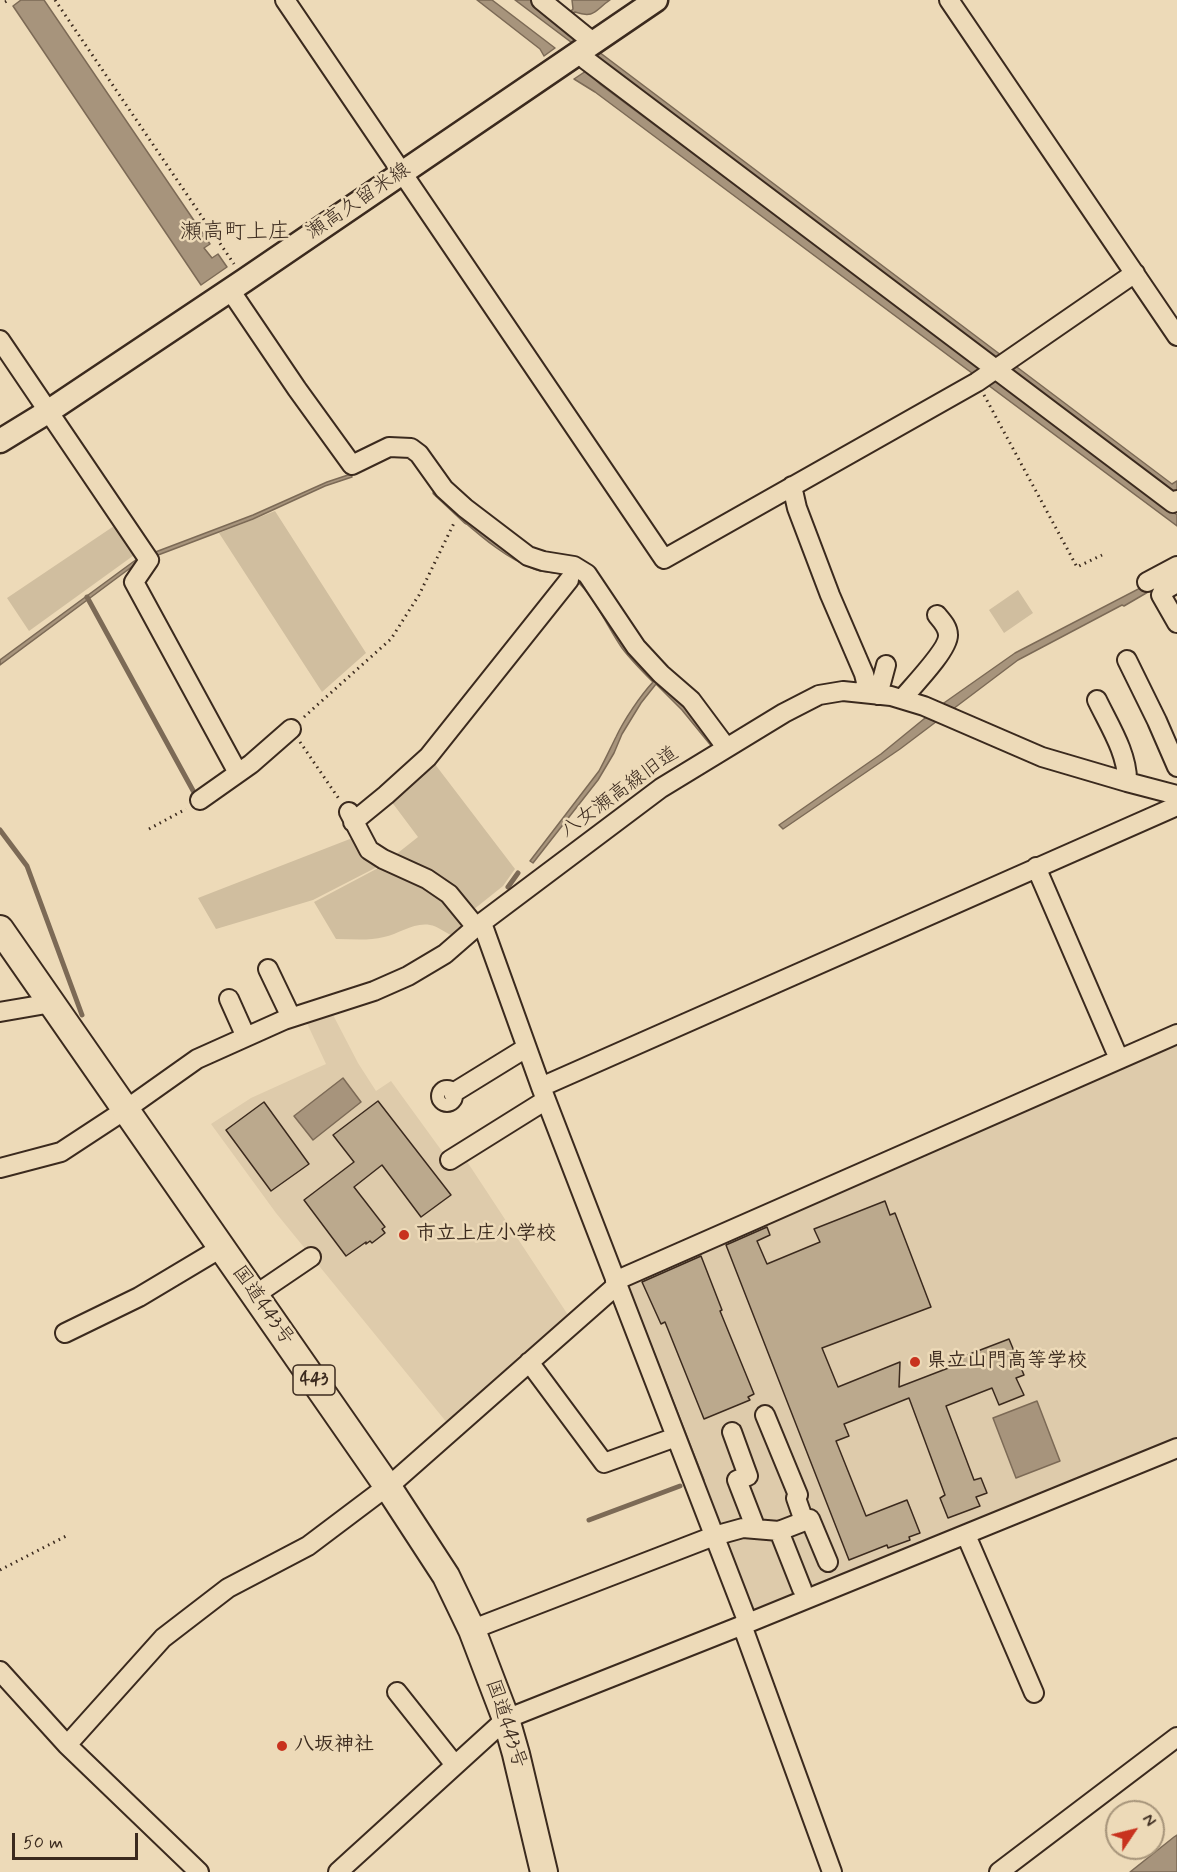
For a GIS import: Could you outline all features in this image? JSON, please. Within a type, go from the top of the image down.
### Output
[{"type":"highway","name":"国道443号","points":[[0,929],[255,1295],[383,1490],[446,1576],[471,1630],[506,1719],[544,1872]]},
{"type":"main road","name":"瀬高久留米線","points":[[0,441],[49,411],[402,172],[586,52],[656,0]]},
{"type":"street","points":[[285,0],[664,559],[977,382],[1135,273]]},
{"type":"street","points":[[541,0],[586,52],[995,370],[1175,502]]},
{"type":"street","points":[[949,0],[1177,336]]},
{"type":"street","points":[[237,285],[297,389],[352,465],[389,447],[411,448],[419,454],[444,489],[528,556],[574,566],[587,574],[636,647],[661,674],[691,700],[726,747]]},
{"type":"street","points":[[0,340],[149,560],[134,582],[238,773]]},
{"type":"street","points":[[792,486],[797,508],[830,595],[871,694]]},
{"type":"street","points":[[1147,582],[1177,566]]},
{"type":"street","points":[[569,580],[428,757],[386,795],[351,817],[369,850],[427,879],[449,894],[479,925],[714,1536],[832,1872]]},
{"type":"street","points":[[1177,583],[1163,591],[1161,595],[1177,623]]},
{"type":"street","points":[[902,699],[941,652],[949,637],[947,628],[937,615]]},
{"type":"street","points":[[1127,660],[1177,767]]},
{"type":"street","points":[[871,694],[886,665]]},
{"type":"street","name":"八女瀬高線旧道","points":[[0,1168],[61,1152],[197,1059],[291,1017],[374,991],[408,976],[445,954],[479,925],[661,788],[726,747],[819,695],[843,691],[902,699],[924,706],[1042,757],[1177,795]]},
{"type":"street","points":[[1097,700],[1125,760],[1128,773],[1127,782]]},
{"type":"street","points":[[200,800],[230,781],[291,729]]},
{"type":"street","points":[[450,1160],[543,1093],[1036,867],[1177,806]]},
{"type":"street","points":[[1036,867],[1119,1059]]},
{"type":"street","points":[[268,969],[291,1017]]},
{"type":"street","points":[[229,999],[246,1037]]},
{"type":"street","points":[[0,1012],[52,1004]]},
{"type":"street","points":[[67,1745],[163,1638],[228,1588],[308,1546],[383,1490],[530,1362],[616,1283],[1177,1034]]},
{"type":"street","points":[[453,1092],[526,1048]]},
{"type":"street","points":[[65,1333],[139,1298],[221,1248]]},
{"type":"street","points":[[255,1295],[311,1257]]},
{"type":"street","points":[[530,1362],[604,1463],[676,1437]]},
{"type":"street","points":[[765,1415],[798,1495],[796,1498],[804,1521]]},
{"type":"street","points":[[732,1432],[748,1476],[737,1480],[756,1529]]},
{"type":"street","points":[[338,1872],[506,1719],[1177,1448]]},
{"type":"street","points":[[481,1626],[714,1536],[743,1528],[779,1531],[810,1519],[828,1562]]},
{"type":"street","points":[[779,1531],[801,1588]]},
{"type":"street","points":[[966,1535],[1034,1692]]},
{"type":"street","points":[[1,1675],[67,1745],[200,1872]]},
{"type":"street","points":[[397,1692],[455,1765]]},
{"type":"street","points":[[999,1872],[1177,1737]]},
{"type":"path","points":[[55,0],[237,285]]},
{"type":"path","points":[[977,382],[1077,567],[1102,555]]},
{"type":"path","points":[[351,817],[291,729],[391,639],[419,595],[455,520],[465,508]]},
{"type":"path","points":[[149,829],[200,800]]},
{"type":"path","points":[[0,1570],[68,1535]]},
{"type":"shaded area","points":[[21,0],[44,0],[210,244],[204,248],[212,258],[218,254],[227,267],[201,285],[13,6]]},
{"type":"shaded area","points":[[477,0],[492,0],[555,48],[544,56],[540,49]]},
{"type":"shaded area","points":[[515,0],[530,0],[1172,484],[1177,481],[1177,492],[1173,495]]},
{"type":"shaded area","points":[[572,0],[610,0],[591,14],[575,12],[571,14]]},
{"type":"shaded area","points":[[586,71],[601,85],[1177,515],[1177,526],[595,92],[574,79]]},
{"type":"shaded area","points":[[351,474],[352,477],[325,486],[253,519],[137,563],[0,665],[0,660],[137,559],[253,515],[327,482]]},
{"type":"shaded area","points":[[275,511],[366,653],[322,692],[219,533]]},
{"type":"shaded area","points":[[463,517],[517,558],[580,579],[715,745],[713,748],[682,710],[656,684],[622,734],[598,780],[533,863],[530,861],[599,771],[619,730],[653,682],[622,648],[580,584],[569,576],[539,571],[514,559],[495,547],[461,519]]},
{"type":"shaded area","points":[[117,524],[137,553],[29,631],[7,598]]},
{"type":"shaded area","points":[[1177,569],[1160,585],[1124,606],[1018,660],[900,749],[783,829],[779,825],[881,754],[941,705],[1015,653]]},
{"type":"shaded area","points":[[1018,590],[1033,613],[1004,633],[989,610]]},
{"type":"shaded area","points":[[431,759],[515,869],[503,886],[473,910],[394,856],[418,837],[388,797]]},
{"type":"shaded area","points":[[355,837],[379,866],[313,900],[216,929],[198,898]]},
{"type":"shaded area","points":[[380,867],[435,891],[465,922],[451,935],[430,925],[424,925],[378,938],[336,939],[314,902]]},
{"type":"shaded area","name":"市立上庄小学校","points":[[331,1011],[358,1063],[376,1091],[391,1081],[452,1165],[464,1157],[568,1315],[448,1424],[276,1213],[211,1124],[251,1098],[326,1064],[305,1019]]},
{"type":"shaded area","name":"県立山門高等学校","points":[[1177,1040],[1177,1443],[755,1615],[748,1612],[622,1282]]},
{"type":"shaded area","points":[[343,1078],[361,1102],[313,1140],[294,1116]]},
{"type":"shaded area","points":[[628,1286],[704,1480],[702,1481],[626,1287]]},
{"type":"shaded area","points":[[1037,1401],[1060,1461],[1016,1478],[993,1418]]},
{"type":"shaded area","points":[[1177,1835],[1177,1872],[1130,1872],[1145,1860],[1165,1860],[1165,1844]]},
{"type":"building","points":[[378,1101],[451,1195],[421,1217],[382,1165],[354,1187],[385,1227],[382,1229],[385,1233],[372,1243],[370,1241],[366,1244],[366,1242],[346,1256],[304,1200],[354,1162],[333,1135]]},
{"type":"building","points":[[264,1102],[309,1164],[271,1191],[226,1130]]},
{"type":"building","points":[[885,1201],[890,1215],[895,1213],[931,1307],[822,1348],[838,1387],[900,1362],[899,1387],[951,1367],[949,1362],[1009,1339],[1024,1375],[1016,1378],[1024,1395],[999,1405],[992,1388],[946,1406],[974,1480],[981,1478],[987,1493],[976,1497],[980,1506],[948,1518],[940,1498],[945,1495],[909,1398],[844,1424],[849,1436],[836,1441],[866,1516],[907,1500],[920,1533],[909,1537],[910,1540],[888,1548],[887,1545],[849,1560],[726,1245],[767,1227],[770,1235],[757,1241],[767,1264],[820,1242],[814,1229]]},
{"type":"building","points":[[701,1256],[722,1310],[720,1311],[754,1394],[748,1397],[750,1400],[704,1419],[665,1322],[661,1324],[642,1282]]},
{"type":"waterway","points":[[435,493],[466,522]]},
{"type":"waterway","points":[[87,597],[196,796]]},
{"type":"waterway","points":[[0,830],[27,866],[82,1015]]},
{"type":"waterway","points":[[508,887],[518,873]]},
{"type":"waterway","points":[[589,1520],[680,1486]]},
{"type":"place","name":"市立上庄小学校","points":[[404,1235]]},
{"type":"place","name":"県立山門高等学校","points":[[915,1362]]},
{"type":"place","name":"八坂神社","points":[[282,1746]]},
{"type":"district","name":"瀬高町上庄","points":[[235,233]]}]
